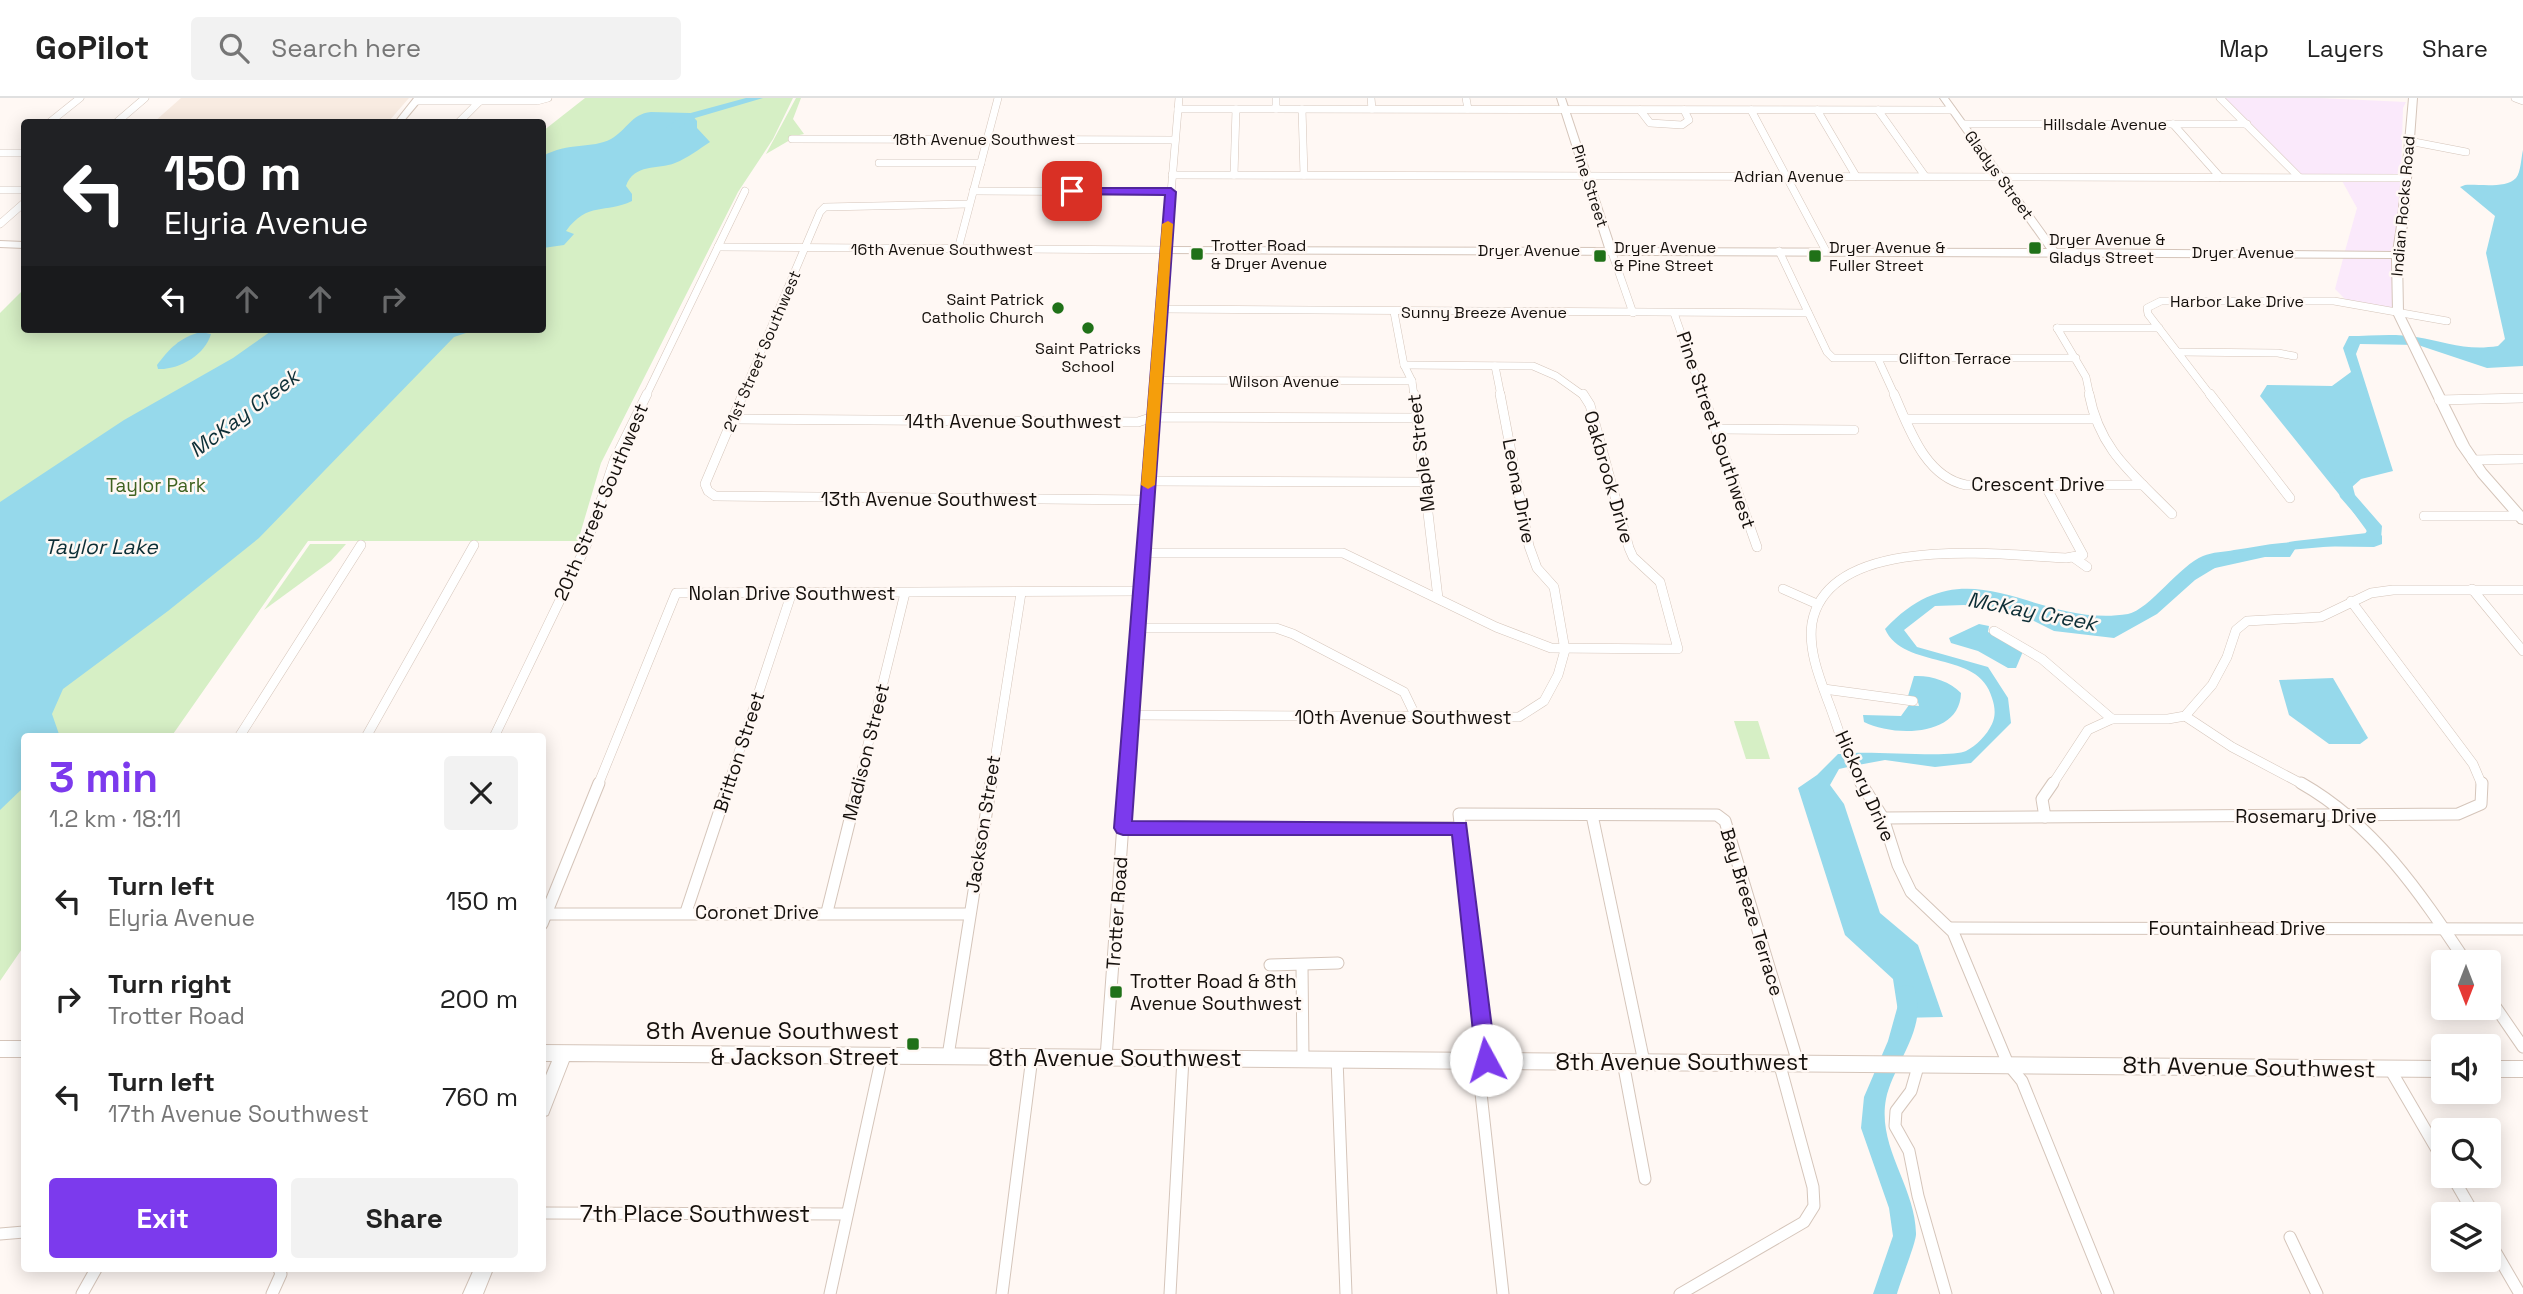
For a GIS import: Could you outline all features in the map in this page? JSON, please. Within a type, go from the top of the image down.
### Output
[{"type":"street","points":[[54,119],[80,98]]},
{"type":"street","points":[[120,119],[145,98]]},
{"type":"street","points":[[402,119],[418,100],[478,102],[537,101],[548,98]]},
{"type":"street","points":[[958,249],[998,98]]},
{"type":"street","name":"Trotter Road","points":[[1106,1058],[1165,250],[1179,98]]},
{"type":"street","points":[[1276,98],[1276,108]]},
{"type":"street","points":[[1371,98],[1372,109]]},
{"type":"street","points":[[1466,98],[1468,109]]},
{"type":"street","name":"Pine Street","points":[[1561,98],[1633,313]]},
{"type":"street","name":"Gladys Street","points":[[1944,98],[2054,251]]},
{"type":"street","points":[[2221,98],[2299,177]]},
{"type":"street","name":"Indian Rocks Road","points":[[2398,313],[2398,255],[2413,98]]},
{"type":"street","points":[[2515,98],[2523,101]]},
{"type":"street","points":[[462,119],[478,102]]},
{"type":"street","points":[[1178,109],[1952,110]]},
{"type":"street","points":[[1234,175],[1236,109]]},
{"type":"street","points":[[1302,109],[1304,174]]},
{"type":"street","points":[[1640,110],[1650,123],[1682,125],[1689,120],[1684,110]]},
{"type":"street","points":[[1751,110],[1826,251]]},
{"type":"street","points":[[1817,110],[1856,176]]},
{"type":"street","points":[[1878,110],[1925,176]]},
{"type":"street","name":"Hillsdale Avenue","points":[[1963,124],[2247,124]]},
{"type":"street","points":[[2174,124],[2220,177]]},
{"type":"street","name":"18th Avenue Southwest","points":[[792,139],[1175,140]]},
{"type":"street","points":[[2409,141],[2466,152]]},
{"type":"street","points":[[12,153],[21,146]]},
{"type":"street","points":[[0,153],[21,153]]},
{"type":"street","points":[[879,163],[981,163]]},
{"type":"street","name":"Adrian Avenue","points":[[1172,175],[2405,178]]},
{"type":"street","points":[[0,190],[21,190]]},
{"type":"street","name":"20th Street Southwest","points":[[496,733],[586,546],[614,461],[745,191]]},
{"type":"street","points":[[973,191],[1171,192]]},
{"type":"street","name":"21st Street Southwest","points":[[712,496],[705,484],[820,212],[825,207],[847,204],[970,204]]},
{"type":"street","points":[[0,224],[21,206]]},
{"type":"street","points":[[0,244],[21,244]]},
{"type":"street","name":"16th Avenue Southwest","points":[[718,247],[1165,250]]},
{"type":"street","name":"Dryer Avenue","points":[[1165,250],[2054,251],[2398,255]]},
{"type":"street","points":[[1779,251],[1808,313]]},
{"type":"street","name":"Harbor Lake Drive","points":[[2290,498],[2159,328],[2147,308],[2151,303],[2161,301],[2334,302],[2398,313]]},
{"type":"street","name":"Sunny Breeze Avenue","points":[[1161,309],[1808,313]]},
{"type":"street","name":"Maple Street","points":[[1394,312],[1404,365],[1412,381],[1438,598]]},
{"type":"street","name":"Pine Street Southwest","points":[[1674,313],[1757,547]]},
{"type":"street","name":"Clifton Terrace","points":[[1808,313],[1827,352],[1833,358],[2076,358]]},
{"type":"street","points":[[2398,313],[2447,321]]},
{"type":"street","points":[[2398,313],[2472,460],[2521,518]]},
{"type":"street","points":[[2159,328],[2057,328],[2086,377],[2094,419],[2103,439],[2119,460],[2172,514]]},
{"type":"street","points":[[2178,352],[2278,353],[2294,356]]},
{"type":"street","name":"Crescent Drive","points":[[1878,359],[1906,419],[1937,472],[1949,481],[1966,485],[2143,485]]},
{"type":"street","name":"Oakbrook Drive","points":[[1404,365],[1533,366],[1581,391],[1590,405],[1629,548],[1633,556],[1660,582],[1678,649],[1565,650]]},
{"type":"street","name":"Leona Drive","points":[[1495,366],[1529,546],[1537,568],[1554,587],[1565,650]]},
{"type":"street","name":"Wilson Avenue","points":[[1156,380],[1412,381]]},
{"type":"street","points":[[2440,400],[2523,398]]},
{"type":"street","name":"14th Avenue Southwest","points":[[734,419],[1138,422],[1153,417],[1417,418]]},
{"type":"street","points":[[1906,419],[2094,419]]},
{"type":"street","points":[[1716,429],[1854,430]]},
{"type":"street","points":[[2472,460],[2523,460]]},
{"type":"street","points":[[1148,481],[1424,482]]},
{"type":"street","points":[[2045,485],[2078,556],[2087,567]]},
{"type":"street","name":"13th Avenue Southwest","points":[[712,496],[1147,500]]},
{"type":"street","points":[[2424,516],[2521,518]]},
{"type":"street","points":[[242,733],[361,545]]},
{"type":"street","points":[[368,733],[474,545]]},
{"type":"street","points":[[1143,553],[1343,553],[1496,627],[1551,648],[1565,650]]},
{"type":"street","points":[[1783,589],[1817,604],[1841,579],[1866,566],[1891,559],[1940,555],[2078,556]]},
{"type":"street","points":[[2472,589],[2523,651]]},
{"type":"street","points":[[2045,817],[2042,799],[2088,730],[2112,719],[2168,719],[2185,716],[2208,691],[2227,657],[2236,630],[2248,621],[2321,617],[2371,593],[2393,590],[2523,590]]},
{"type":"street","name":"Nolan Drive Southwest","points":[[546,914],[676,593],[1140,591]]},
{"type":"street","name":"Britton Street","points":[[686,912],[792,592]]},
{"type":"street","name":"Madison Street","points":[[827,912],[905,593]]},
{"type":"street","name":"Jackson Street","points":[[948,1056],[968,914],[1021,593]]},
{"type":"street","name":"Rosemary Drive","points":[[1883,818],[2458,814],[2481,804],[2482,782],[2473,764],[2351,601]]},
{"type":"street","name":"Hickory Drive","points":[[1817,604],[1811,628],[1812,655],[1856,774],[1871,794],[1883,818],[1911,893],[1925,910],[1951,928]]},
{"type":"street","points":[[1138,628],[1276,628],[1293,634],[1404,692],[1417,719]]},
{"type":"street","points":[[1994,631],[2019,641],[2050,663],[2112,719]]},
{"type":"street","name":"10th Avenue Southwest","points":[[1131,715],[1417,719],[1519,717],[1544,701],[1558,676],[1565,650]]},
{"type":"street","points":[[1824,689],[1913,701]]},
{"type":"street","points":[[2185,716],[2225,745],[2316,791],[2351,816],[2382,843],[2458,950]]},
{"type":"street","name":"Bay Breeze Terrace","points":[[1460,828],[1459,814],[1717,816],[1725,821],[1798,1063]]},
{"type":"street","points":[[1592,815],[1644,1062]]},
{"type":"street","points":[[1123,828],[1460,828],[1486,1060],[1480,1084],[1503,1294]]},
{"type":"street","name":"Coronet Drive","points":[[546,919],[686,912],[968,914]]},
{"type":"street","points":[[1951,928],[2008,1064],[2022,1082],[2108,1294]]},
{"type":"street","name":"Fountainhead Drive","points":[[1951,928],[2523,929]]},
{"type":"street","points":[[1270,965],[1338,963]]},
{"type":"street","points":[[1302,966],[1303,1059]]},
{"type":"street","points":[[2501,1015],[2523,1047]]},
{"type":"street","points":[[0,1049],[21,1049]]},
{"type":"street","name":"8th Avenue Southwest","points":[[546,1054],[2431,1069]]},
{"type":"street","points":[[546,1099],[563,1054]]},
{"type":"street","points":[[831,1294],[882,1056]]},
{"type":"street","points":[[1002,1294],[1032,1057]]},
{"type":"street","points":[[1170,1294],[1184,1058]]},
{"type":"street","points":[[1337,1059],[1346,1294]]},
{"type":"street","points":[[1623,1062],[1645,1179]]},
{"type":"street","points":[[1680,1294],[1812,1215],[1815,1204],[1813,1187],[1779,1062]]},
{"type":"street","points":[[1919,1063],[1911,1091],[1896,1111],[1895,1126],[1909,1151],[1921,1208],[1946,1294]]},
{"type":"street","points":[[2390,1069],[2431,1139]]},
{"type":"street","points":[[2501,1069],[2523,1069]]},
{"type":"street","name":"7th Place Southwest","points":[[546,1213],[846,1214]]},
{"type":"street","points":[[0,1234],[21,1232]]},
{"type":"street","points":[[2290,1237],[2318,1294]]},
{"type":"street","points":[[2501,1261],[2520,1294]]},
{"type":"street","points":[[82,1294],[94,1272]]},
{"type":"street","points":[[272,1294],[280,1272]]},
{"type":"street","points":[[473,1294],[482,1272]]},
{"type":"shaded area","points":[[181,98],[409,98],[391,119],[157,119]]},
{"type":"shaded area","points":[[2224,98],[2406,102],[2403,108],[2401,176],[2300,175]]},
{"type":"shaded area","points":[[2341,179],[2401,180],[2399,218],[2393,253],[2345,251],[2357,208]]},
{"type":"shaded area","points":[[2344,255],[2393,257],[2393,310],[2347,301],[2335,289]]},
{"type":"green space","name":"Taylor Park","points":[[585,98],[793,98],[773,139],[738,192],[601,463],[578,541],[308,541],[174,733],[21,733],[21,950],[0,981],[0,313],[21,292],[21,333],[546,333],[546,129]]},
{"type":"green space","points":[[796,98],[801,98],[793,119],[804,134],[790,137],[790,140],[766,154]]},
{"type":"green space","points":[[310,544],[346,544],[331,561],[264,610]]},
{"type":"green space","points":[[1734,721],[1758,721],[1770,759],[1746,759]]},
{"type":"water","points":[[644,113],[690,113],[697,121],[697,128],[710,142],[675,163],[641,170],[626,186],[632,194],[632,201],[582,215],[566,231],[574,234],[564,245],[546,248],[546,155],[562,149],[604,142]]},
{"type":"water","points":[[2523,150],[2523,366],[2487,368],[2418,345],[2360,344],[2356,354],[2393,471],[2361,479],[2352,487],[2354,496],[2342,498],[2260,396],[2267,385],[2332,386],[2351,372],[2343,348],[2349,336],[2399,335],[2466,347],[2498,346],[2505,339],[2486,253],[2495,216],[2460,187],[2499,185],[2512,181],[2519,172]]},
{"type":"water","points":[[198,333],[211,334],[208,342],[190,360],[174,367],[158,369],[157,365],[166,354],[187,337]]},
{"type":"water","name":"Taylor Lake","points":[[268,333],[466,333],[454,337],[259,538],[168,611],[63,689],[52,714],[59,733],[21,733],[21,790],[0,810],[0,502],[124,420],[233,358]]},
{"type":"water","points":[[2351,500],[2382,536],[2382,544],[2374,547],[2297,546],[2290,557],[2233,557],[2195,580],[2157,614],[2114,638],[2054,631],[2014,611],[1964,605],[1935,606],[1904,630],[1917,647],[1988,667],[2008,698],[2011,723],[1971,763],[1935,767],[1885,760],[1858,765],[1853,753],[1946,754],[1966,751],[1984,736],[1993,721],[1995,711],[1992,698],[1984,683],[1972,672],[1908,651],[1895,642],[1885,629],[1916,603],[1945,591],[1974,589],[2062,610],[2094,615],[2128,614],[2145,604],[2194,561],[2207,555],[2276,544],[2361,539],[2367,531],[2345,501]]},
{"type":"water","points":[[1979,624],[1989,626],[1988,632],[2024,649],[2016,668],[2008,668],[1978,651],[1951,643],[1949,638]]},
{"type":"water","points":[[1914,676],[1939,680],[1961,693],[1958,707],[1950,718],[1923,730],[1908,731],[1877,727],[1864,722],[1863,715],[1901,716],[1909,705],[1919,706],[1917,698],[1908,696]]},
{"type":"water","points":[[2333,678],[2368,738],[2360,744],[2329,744],[2289,715],[2279,680]]},
{"type":"water","points":[[1838,754],[1842,754],[1848,767],[1839,769],[1830,785],[1844,804],[1880,913],[1918,945],[1943,1017],[1899,1018],[1893,979],[1845,935],[1798,788],[1817,775]]},
{"type":"waterway","name":"McKay Creek","points":[[672,127],[691,116],[758,98]]},
{"type":"waterway","name":"McKay Creek","points":[[2295,546],[2369,538],[2375,535],[2374,526],[2348,497],[2342,476]]},
{"type":"waterway","name":"McKay Creek","points":[[2206,565],[2268,551]]},
{"type":"waterway","name":"McKay Creek","points":[[1885,1294],[1905,1236],[1901,1208],[1872,1128],[1875,1097],[1899,1041],[1908,1005],[1906,994]]},
{"type":"slow traffic","points":[[1148,485],[1168,224]]},
{"type":"place","name":"Dryer Avenue & Gladys Street","points":[[2035,248]]},
{"type":"place","name":"Trotter Road & Dryer Avenue","points":[[1197,254]]},
{"type":"place","name":"Dryer Avenue & Pine Street","points":[[1600,256]]},
{"type":"place","name":"Dryer Avenue & Fuller Street","points":[[1815,256]]},
{"type":"place","name":"Saint Patrick Catholic Church","points":[[1058,308]]},
{"type":"place","name":"Saint Patricks School","points":[[1088,328]]},
{"type":"place","name":"Trotter Road & 8th Avenue Southwest","points":[[1116,992]]},
{"type":"place","name":"8th Avenue Southwest & Jackson Street","points":[[913,1044]]},
{"type":"route","points":[[1072,191],[1171,192],[1123,828],[1460,828],[1486,1060]]}]
